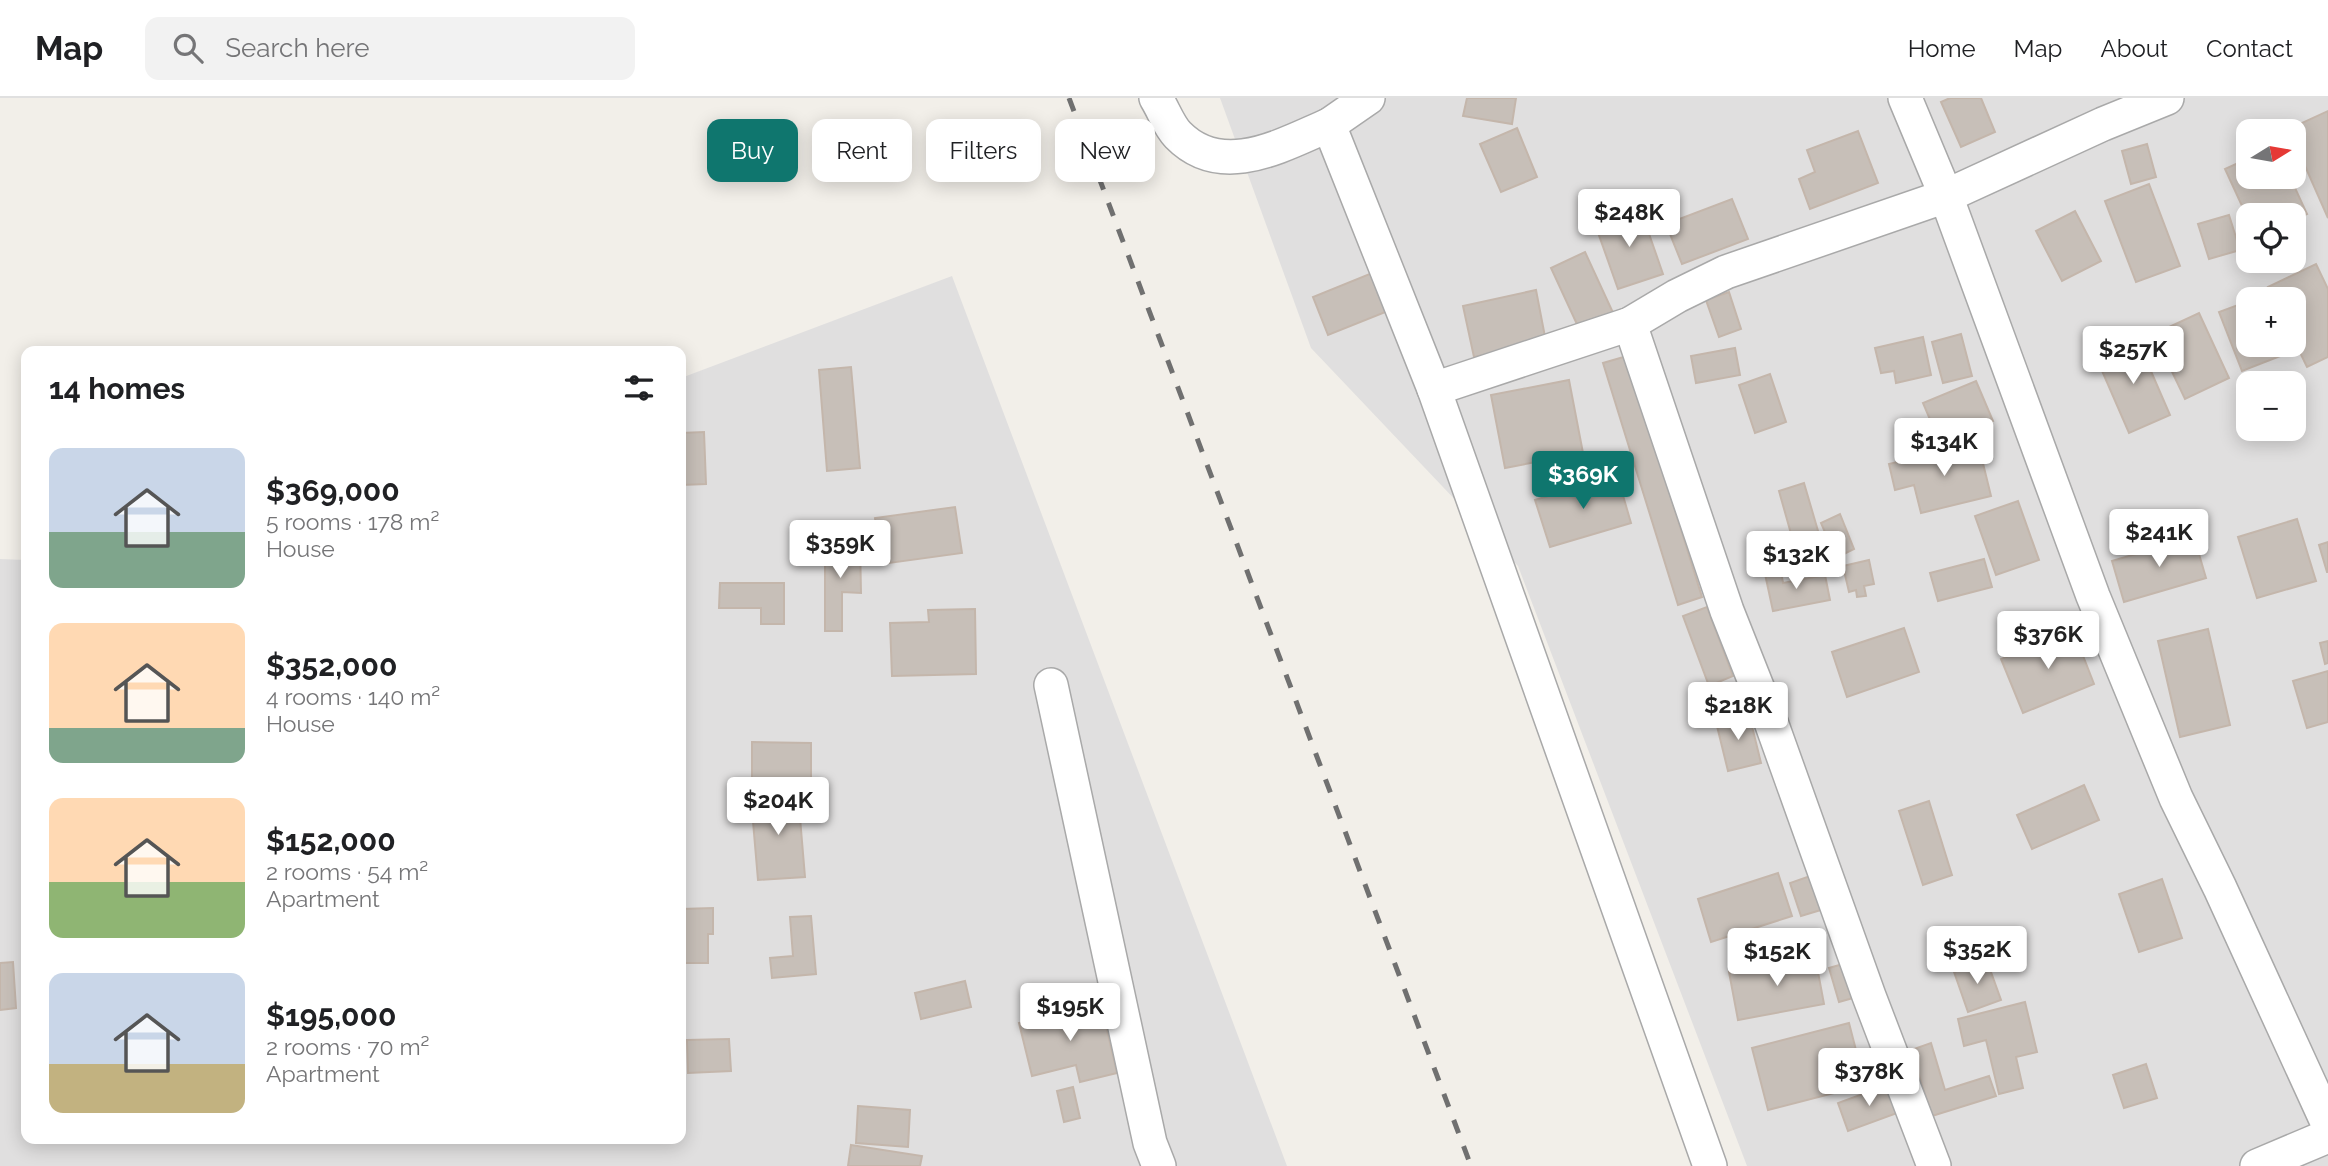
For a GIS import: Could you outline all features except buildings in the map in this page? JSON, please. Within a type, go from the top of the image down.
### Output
[{"type":"street","points":[[1156,98],[1177,135],[1204,154],[1227,159],[1269,151],[1329,125],[1368,98]]},
{"type":"street","points":[[1905,98],[1946,196],[2098,609],[2176,798],[2328,1124]]},
{"type":"street","points":[[1434,389],[1630,324],[1726,272],[1946,196],[2166,98]]},
{"type":"street","points":[[1329,125],[1434,389],[1710,1166]]},
{"type":"street","points":[[1630,324],[1727,611],[1771,722],[1869,996],[1934,1166]]},
{"type":"street","points":[[1051,685],[1150,1143],[1159,1166]]},
{"type":"street","points":[[2257,1166],[2328,1136]]},
{"type":"shaded area","points":[[1220,98],[2328,98],[2328,1166],[1747,1166],[1518,566],[1311,348]]},
{"type":"shaded area","points":[[952,276],[1287,1166],[0,1166],[0,559],[21,560],[21,1144],[686,1144],[686,376]]},
{"type":"railway","points":[[1069,98],[1471,1166]]}]
